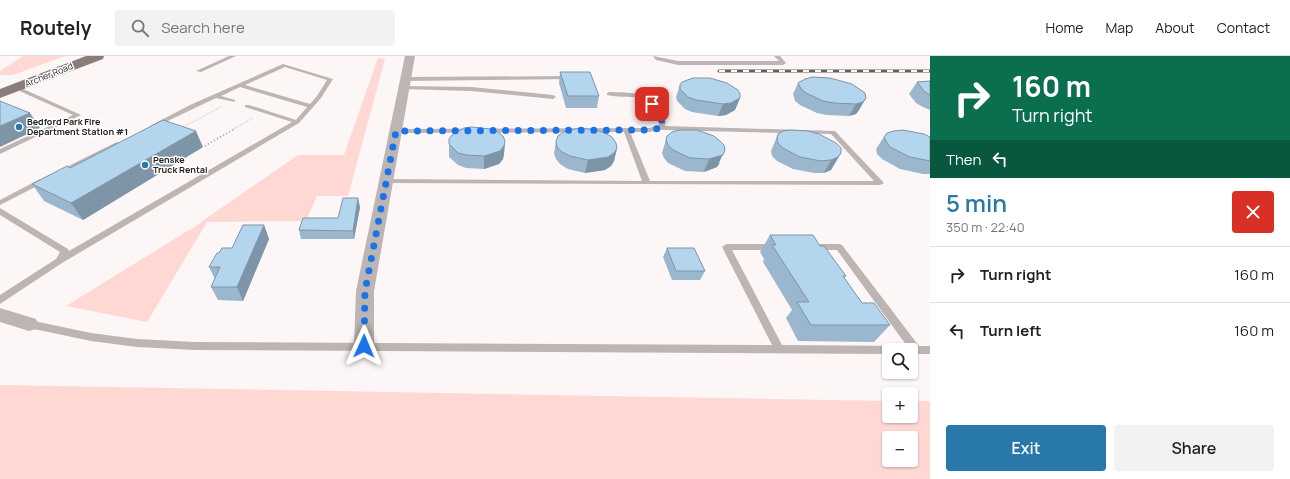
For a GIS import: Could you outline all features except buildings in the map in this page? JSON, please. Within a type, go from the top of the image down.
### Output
[{"type":"main road","name":"Archer Road","points":[[0,94],[6,85],[79,56]]},
{"type":"main road","name":"Archer Road","points":[[6,85],[98,56]]},
{"type":"street","points":[[364,346],[365,291],[410,56]]},
{"type":"street","points":[[0,315],[29,324]]},
{"type":"lane","points":[[199,71],[233,56]]},
{"type":"lane","points":[[656,56],[658,59],[678,63],[782,63],[777,56]]},
{"type":"lane","points":[[0,300],[59,261],[297,122],[319,97],[330,79],[285,65],[145,130]]},
{"type":"lane","points":[[405,84],[575,78]]},
{"type":"lane","points":[[405,84],[471,89],[553,98]]},
{"type":"lane","points":[[0,152],[78,115],[6,85]]},
{"type":"lane","points":[[240,85],[311,106]]},
{"type":"lane","points":[[609,94],[630,95],[646,98],[652,104],[663,122],[661,128],[659,128]]},
{"type":"lane","points":[[216,96],[232,101]]},
{"type":"lane","points":[[247,106],[297,122]]},
{"type":"lane","points":[[386,181],[880,183],[833,132],[659,128],[649,130],[396,131]]},
{"type":"lane","points":[[626,130],[647,183]]},
{"type":"lane","points":[[0,203],[124,140]]},
{"type":"lane","points":[[0,211],[65,251],[59,261]]},
{"type":"lane","points":[[779,349],[726,248],[786,247]]},
{"type":"lane","points":[[801,247],[839,247],[911,343]]},
{"type":"lane","points":[[29,324],[91,337],[137,343],[194,346],[882,350]]},
{"type":"lane","points":[[918,350],[930,350]]},
{"type":"path","points":[[178,130],[220,107],[227,109]]},
{"type":"path","points":[[205,146],[254,117],[247,115]]},
{"type":"shaded area","points":[[23,56],[65,56],[13,75],[0,75],[0,71]]},
{"type":"shaded area","points":[[378,58],[385,59],[348,196],[317,196],[306,221],[207,222],[147,322],[66,306],[202,222],[298,155],[344,155]]},
{"type":"shaded area","points":[[0,385],[882,401],[882,423],[918,423],[918,401],[930,401],[930,479],[0,479]]},
{"type":"railway","points":[[719,71],[930,71]]},
{"type":"place","name":"Bedford Park Fire Department Station #1","points":[[19,127]]},
{"type":"place","name":"Penske Truck Rental","points":[[145,165]]},
{"type":"route","points":[[364,346],[365,291],[396,131],[649,130],[661,128],[663,122],[652,104]]}]
